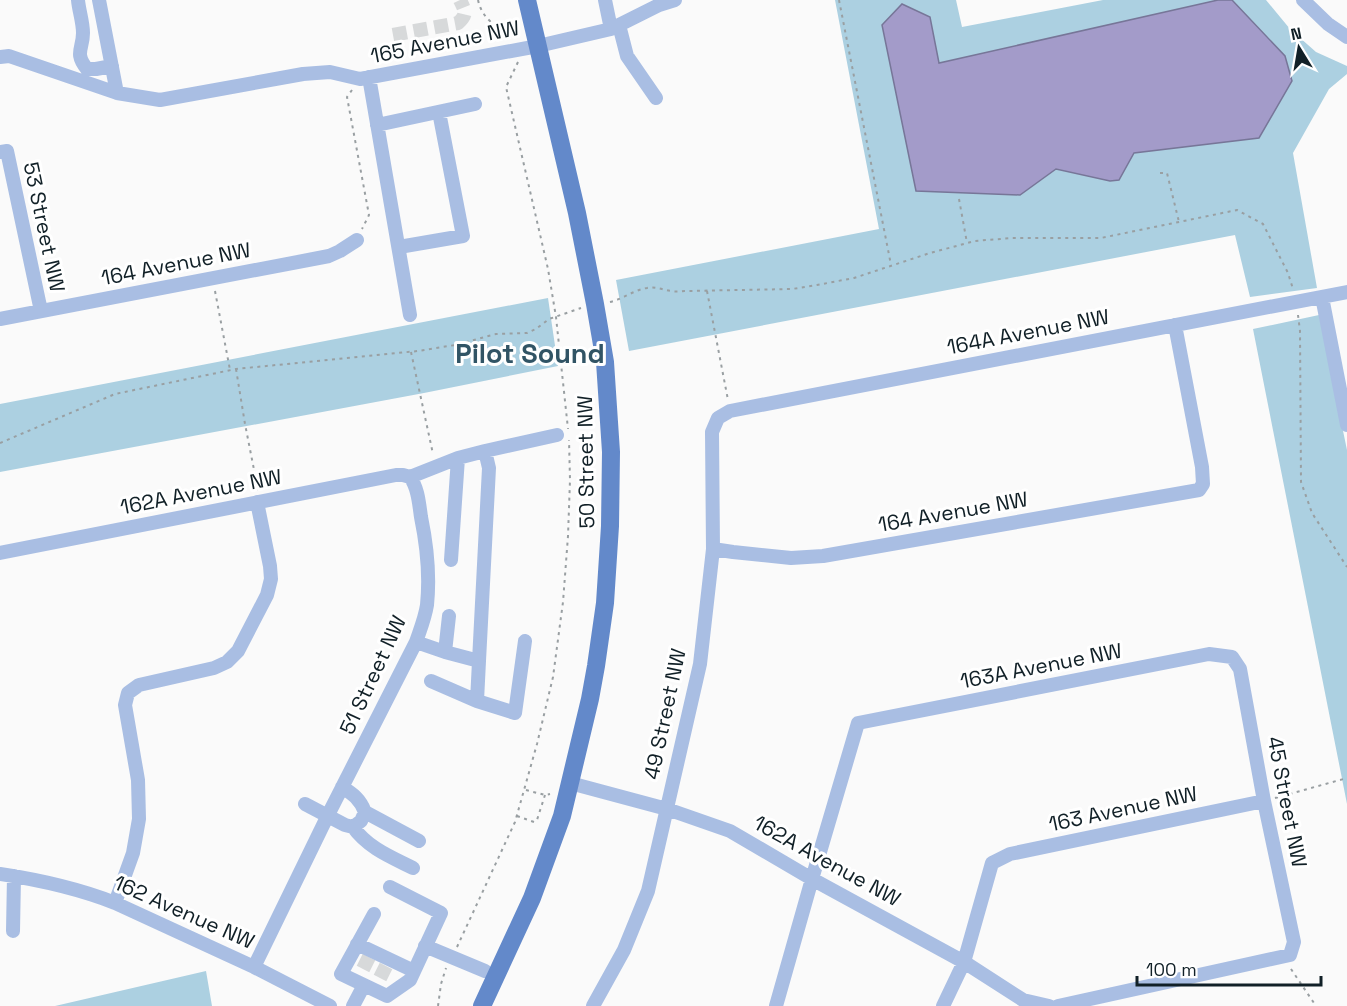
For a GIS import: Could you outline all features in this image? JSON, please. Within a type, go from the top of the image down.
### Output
[{"type":"main road","name":"50 Street NW","points":[[482,1006],[532,898],[562,816],[590,699],[605,603],[610,526],[611,452],[604,362],[595,304],[577,213],[527,0]]},
{"type":"main road","name":"50 Street NW","points":[[469,1006],[522,892],[558,796],[570,783]]},
{"type":"street","points":[[78,0],[83,35],[80,49],[82,62],[87,69],[112,66]]},
{"type":"street","points":[[99,0],[117,93]]},
{"type":"street","points":[[605,0],[627,56],[656,98]]},
{"type":"street","name":"165 Avenue NW","points":[[364,78],[538,46],[615,27],[659,5],[675,0]]},
{"type":"street","points":[[1303,0],[1328,24],[1347,38]]},
{"type":"street","points":[[0,57],[9,56],[117,93],[160,100],[303,74],[330,72],[364,78],[377,125],[410,315]]},
{"type":"street","points":[[377,125],[475,104]]},
{"type":"street","points":[[399,247],[463,236],[440,112]]},
{"type":"street","name":"53 Street NW","points":[[3,152],[41,311]]},
{"type":"street","name":"164 Avenue NW","points":[[0,319],[329,256],[357,240]]},
{"type":"street","name":"164A Avenue NW","points":[[724,415],[1347,292]]},
{"type":"street","points":[[1322,297],[1347,425]]},
{"type":"street","name":"164 Avenue NW","points":[[713,549],[791,558],[823,556],[1199,490],[1203,484],[1202,467],[1175,325]]},
{"type":"street","name":"49 Street NW","points":[[593,1006],[624,950],[642,906],[654,867],[700,664],[713,549],[712,432],[724,415]]},
{"type":"street","points":[[410,477],[458,458],[557,435]]},
{"type":"street","points":[[477,701],[489,468],[485,451]]},
{"type":"street","points":[[452,560],[458,458]]},
{"type":"street","name":"162A Avenue NW","points":[[0,553],[396,475],[410,477]]},
{"type":"street","name":"51 Street NW","points":[[254,967],[416,642],[427,607],[429,575],[417,495],[410,477]]},
{"type":"street","points":[[115,903],[133,853],[139,819],[138,780],[126,714],[128,693],[138,685],[214,668],[227,662],[238,651],[267,595],[271,579],[259,502]]},
{"type":"street","points":[[445,652],[449,616]]},
{"type":"street","points":[[431,681],[477,701],[515,713],[525,641]]},
{"type":"street","points":[[416,642],[478,661]]},
{"type":"street","name":"163A Avenue NW","points":[[812,879],[858,723],[1209,654],[1232,657]]},
{"type":"street","name":"45 Street NW","points":[[1232,657],[1240,669],[1264,801],[1294,942],[1287,956]]},
{"type":"street","name":"162A Avenue NW","points":[[570,783],[667,809],[730,831],[812,879],[964,962],[1023,1000],[1049,1006]]},
{"type":"street","points":[[342,787],[359,800],[365,812],[420,841]]},
{"type":"street","name":"163 Avenue NW","points":[[964,962],[992,863],[1010,854],[1264,801]]},
{"type":"street","points":[[305,804],[353,827],[373,847],[413,867]]},
{"type":"street","points":[[353,827],[361,821],[365,812]]},
{"type":"street","name":"162 Avenue NW","points":[[13,931],[7,875],[62,885],[115,903],[254,967],[313,1002],[330,1006]]},
{"type":"street","points":[[776,1006],[812,879]]},
{"type":"street","points":[[357,944],[387,996],[410,980],[441,912],[390,887]]},
{"type":"street","points":[[374,914],[341,974],[414,971]]},
{"type":"street","points":[[425,946],[485,972]]},
{"type":"street","points":[[1058,1006],[1287,956]]},
{"type":"street","points":[[944,1006],[964,962]]},
{"type":"street","points":[[353,1006],[373,971]]},
{"type":"path","points":[[478,0],[480,9],[489,22],[507,34]]},
{"type":"path","points":[[839,0],[892,265]]},
{"type":"path","points":[[457,948],[507,842],[525,789],[553,677],[563,602],[568,536],[570,480],[568,420],[556,317],[548,269],[506,87],[518,63]]},
{"type":"path","points":[[357,240],[369,215],[347,98],[364,78]]},
{"type":"path","points":[[1160,172],[1167,173],[1179,222]]},
{"type":"path","points":[[959,199],[967,243]]},
{"type":"path","points":[[604,303],[651,287],[669,291],[800,288],[854,278],[967,243],[1012,238],[1101,238],[1237,210],[1263,224],[1288,273],[1296,302],[1300,331],[1301,482],[1312,513],[1347,567]]},
{"type":"path","points":[[213,279],[230,370]]},
{"type":"path","points":[[707,291],[715,333],[724,415]]},
{"type":"path","points":[[0,443],[115,393],[236,369],[411,352],[455,345],[496,334],[527,333],[549,319],[585,306]]},
{"type":"path","points":[[411,352],[436,465]]},
{"type":"path","points":[[236,369],[259,502]]},
{"type":"path","points":[[1264,801],[1347,778]]},
{"type":"path","points":[[525,789],[545,795],[550,794]]},
{"type":"path","points":[[517,816],[534,822],[537,820],[545,795]]},
{"type":"path","points":[[1287,956],[1316,1006]]},
{"type":"path","points":[[438,1006],[441,984],[449,963]]},
{"type":"shaded area","points":[[835,0],[956,0],[962,27],[1103,0],[1266,0],[1290,29],[1316,52],[1347,66],[1347,74],[1329,89],[1293,153],[1317,288],[1250,297],[1235,235],[629,351],[616,280],[879,229]]},
{"type":"shaded area","points":[[1218,0],[1232,0],[1285,56],[1292,81],[1259,138],[1134,153],[1119,180],[1110,181],[1056,169],[1020,195],[916,191],[882,25],[902,4],[930,17],[939,63]]},
{"type":"shaded area","points":[[548,298],[558,366],[0,472],[0,404]]},
{"type":"shaded area","points":[[1319,315],[1347,450],[1347,804],[1253,329]]},
{"type":"shaded area","points":[[206,971],[212,1006],[55,1006]]},
{"type":"tunnel","points":[[393,35],[458,23],[465,12],[460,0]]},
{"type":"tunnel","points":[[363,969],[369,957]]},
{"type":"tunnel","points":[[380,978],[386,966]]},
{"type":"district","name":"Pilot Sound","points":[[530,354]]}]
